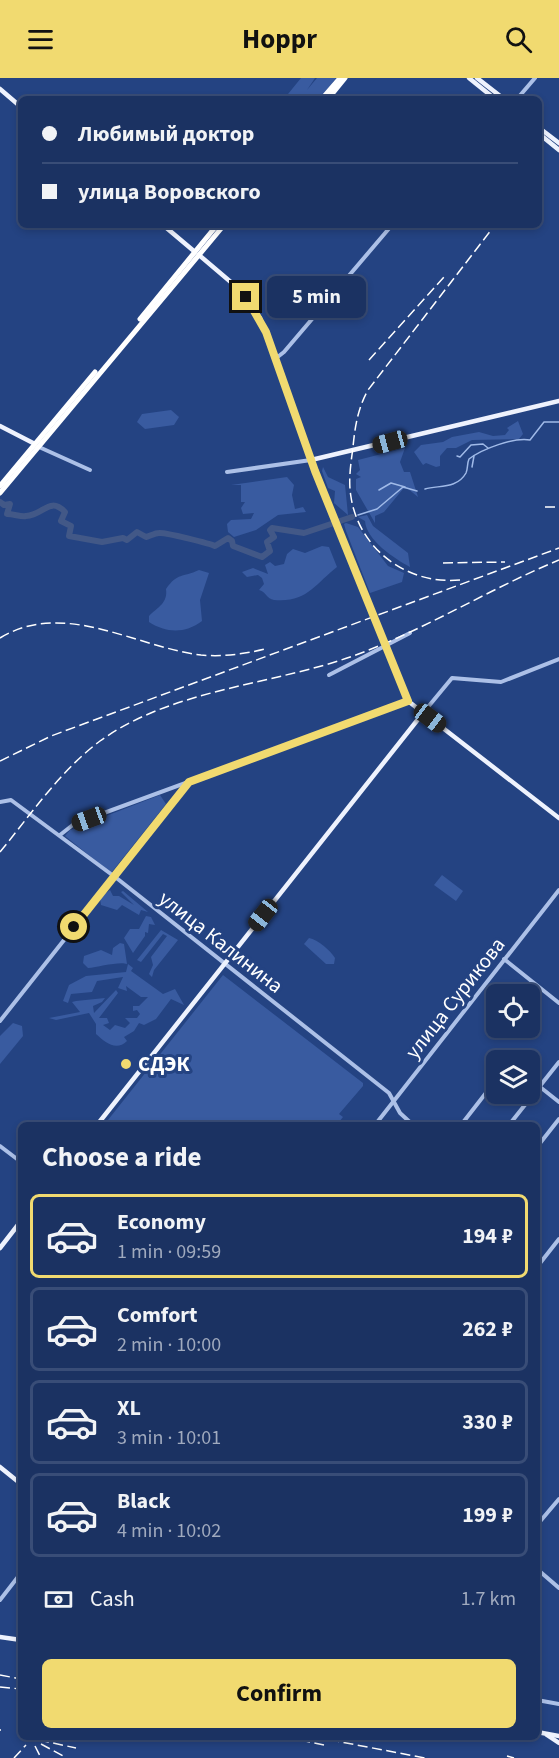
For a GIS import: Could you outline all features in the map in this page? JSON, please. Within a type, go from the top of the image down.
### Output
[{"type":"highway","points":[[325,96],[340,78]]},
{"type":"highway","points":[[330,96],[345,78]]},
{"type":"highway","points":[[0,486],[66,411],[216,228]]},
{"type":"highway","points":[[197,253],[221,228]]},
{"type":"highway","points":[[0,493],[36,446]]},
{"type":"main road","points":[[469,78],[493,96]]},
{"type":"main road","points":[[477,78],[493,96]]},
{"type":"main road","points":[[0,89],[18,104]]},
{"type":"main road","points":[[542,130],[559,143]]},
{"type":"main road","points":[[542,136],[559,150]]},
{"type":"main road","points":[[167,228],[246,297],[260,318],[311,460],[408,701],[559,818]]},
{"type":"main road","points":[[311,460],[559,401]]},
{"type":"main road","points":[[0,426],[36,446]]},
{"type":"main road","points":[[99,1122],[423,713]]},
{"type":"main road","points":[[0,1248],[18,1225]]},
{"type":"main road","points":[[0,1467],[18,1482]]},
{"type":"main road","points":[[0,1636],[18,1639]]},
{"type":"main road","points":[[540,1732],[559,1736]]},
{"type":"main road","points":[[545,1733],[559,1743]]},
{"type":"street","points":[[520,96],[535,78]]},
{"type":"street","points":[[275,359],[291,345],[389,228]]},
{"type":"street","points":[[36,446],[90,470]]},
{"type":"street","points":[[227,472],[311,460]]},
{"type":"street","points":[[329,675],[410,633]]},
{"type":"street","points":[[423,713],[452,678],[501,682],[559,659]]},
{"type":"street","points":[[60,835],[74,824],[408,701]]},
{"type":"street","points":[[0,1021],[189,782]]},
{"type":"street","name":"улица Калинина","points":[[0,802],[11,800],[114,877],[371,1079],[389,1094],[400,1113],[409,1122]]},
{"type":"street","name":"улица Сурикова","points":[[377,1122],[559,890]]},
{"type":"street","points":[[504,959],[559,1002]]},
{"type":"street","points":[[540,1086],[559,1062]]},
{"type":"street","points":[[540,1088],[559,1102]]},
{"type":"street","points":[[463,1122],[486,1093]]},
{"type":"street","points":[[511,1122],[526,1104]]},
{"type":"street","points":[[540,1144],[559,1119]]},
{"type":"street","points":[[0,1146],[18,1160]]},
{"type":"street","points":[[540,1263],[558,1242]]},
{"type":"street","points":[[540,1521],[559,1499]]},
{"type":"street","points":[[540,1572],[559,1588]]},
{"type":"street","points":[[0,1600],[18,1577]]},
{"type":"street","points":[[540,1701],[559,1704]]},
{"type":"shaded area","points":[[301,78],[315,78],[307,90],[317,78],[336,78],[322,96],[286,96]]},
{"type":"shaded area","points":[[171,410],[179,417],[174,425],[145,429],[137,422],[142,414]]},
{"type":"shaded area","points":[[518,421],[523,434],[519,439],[472,440],[456,448],[447,448],[440,456],[440,466],[436,467],[426,463],[423,465],[414,452],[421,445],[443,442],[452,437],[479,432],[493,436],[505,435],[509,430],[507,428]]},
{"type":"shaded area","points":[[405,448],[400,462],[404,472],[410,472],[418,497],[407,488],[403,489],[384,512],[375,516],[375,523],[356,490],[356,479],[361,477],[356,474],[360,470],[358,460]]},
{"type":"shaded area","points":[[323,467],[328,477],[345,485],[348,515],[334,503],[335,491],[328,488],[322,471]]},
{"type":"shaded area","points":[[287,477],[294,485],[292,495],[295,509],[303,507],[306,512],[278,515],[256,530],[234,537],[228,532],[227,524],[231,520],[251,519],[254,513],[243,514],[241,508],[245,502],[241,502],[241,485],[231,485]]},
{"type":"shaded area","points":[[367,515],[373,526],[408,553],[410,567],[389,554],[370,535],[365,521],[358,517]]},
{"type":"shaded area","points":[[344,524],[358,527],[388,566],[404,573],[402,582],[370,593],[346,531]]},
{"type":"shaded area","points":[[322,546],[329,547],[337,567],[310,591],[295,598],[274,600],[259,590],[264,584],[262,578],[258,575],[247,577],[242,572],[253,568],[268,574],[265,565],[270,562],[275,566],[284,564],[287,554],[293,549],[305,553]]},
{"type":"shaded area","points":[[199,570],[209,573],[200,600],[202,621],[182,630],[169,630],[149,622],[149,616],[164,601],[166,589],[170,584],[177,578]]},
{"type":"shaded area","points":[[160,795],[166,804],[111,873],[65,836],[70,830]]},
{"type":"shaded area","points":[[442,875],[463,891],[456,901],[434,885]]},
{"type":"shaded area","points":[[110,890],[113,896],[119,896],[134,905],[121,892],[123,891],[148,912],[141,910],[139,915],[122,905],[117,910],[101,905],[100,898]]},
{"type":"shaded area","points":[[146,916],[151,917],[155,925],[149,924],[148,933],[145,932],[145,936],[133,953],[124,938],[130,929],[139,929]]},
{"type":"shaded area","points":[[161,930],[178,940],[154,970],[152,977],[149,974],[153,965],[151,957],[167,936],[163,934],[141,962],[137,960]]},
{"type":"shaded area","points":[[309,938],[320,943],[330,952],[335,958],[334,964],[326,964],[304,944]]},
{"type":"shaded area","points":[[120,943],[124,944],[127,964],[88,968],[83,963],[84,956],[101,950],[112,955],[113,948]]},
{"type":"shaded area","points":[[128,964],[133,968],[131,971],[163,994],[175,989],[184,1005],[171,999],[156,1019],[144,1025],[139,1023],[134,1031],[124,1037],[127,1041],[119,1046],[111,1045],[96,1034],[96,1024],[89,1013],[56,1020],[49,1018],[80,1012],[72,1002],[105,998],[93,1006],[94,1013],[116,990],[118,993],[99,1018],[107,1018],[109,1023],[103,1025],[110,1030],[115,1025],[125,1028],[130,1023],[125,1018],[137,1018],[140,1014],[137,1010],[133,1011],[133,1006],[139,1006],[148,997],[141,997],[126,986],[127,991],[118,988],[123,977],[97,981],[92,992],[71,994],[68,1003],[63,1001],[69,985],[86,976],[126,972]]},
{"type":"shaded area","points":[[223,975],[363,1083],[363,1086],[339,1114],[343,1117],[339,1122],[106,1122]]},
{"type":"shaded area","points":[[13,1023],[22,1026],[23,1036],[0,1064],[0,1036]]},
{"type":"waterway","points":[[425,489],[458,482],[466,473],[469,459],[482,451],[507,442],[530,440],[544,422],[559,422]]},
{"type":"waterway","points":[[457,456],[460,457],[471,445],[483,444],[488,448]]},
{"type":"waterway","points":[[472,467],[474,456]]},
{"type":"waterway","points":[[379,490],[391,483],[405,487]]},
{"type":"waterway","points":[[358,515],[377,509],[403,487],[417,491]]},
{"type":"waterway","points":[[0,502],[4,505],[10,504],[7,514],[22,516],[32,515],[50,506],[55,506],[65,512],[61,521],[71,526],[69,536],[102,542],[123,538],[127,540],[137,532],[146,537],[163,533],[215,546],[228,538],[232,541],[233,546],[262,557],[270,551],[267,542],[274,537],[270,530],[272,528],[304,533],[352,517]]},
{"type":"railway","points":[[460,580],[440,580],[404,570],[375,547],[364,533],[356,516],[350,491],[351,465],[358,417],[368,390],[493,228]]},
{"type":"railway","points":[[369,360],[444,277]]},
{"type":"railway","points":[[545,507],[559,507]]},
{"type":"railway","points":[[0,761],[51,736],[559,548]]},
{"type":"railway","points":[[0,852],[47,793],[72,766],[100,741],[128,724],[190,699],[322,666],[380,646],[559,560]]},
{"type":"railway","points":[[443,563],[505,562]]},
{"type":"railway","points":[[0,638],[24,627],[49,623],[74,624],[201,655],[233,655],[265,649]]},
{"type":"railway","points":[[0,1675],[18,1678]]},
{"type":"railway","points":[[0,1687],[18,1689]]},
{"type":"railway","points":[[39,1740],[76,1748]]},
{"type":"railway","points":[[300,1740],[324,1745]]},
{"type":"railway","points":[[331,1740],[425,1758]]},
{"type":"railway","points":[[41,1744],[65,1757]]},
{"type":"railway","points":[[14,1758],[26,1745]]},
{"type":"railway","points":[[35,1746],[41,1758]]},
{"type":"railway","points":[[507,1756],[514,1758]]},
{"type":"place","name":"СДЭК","points":[[126,1064]]},
{"type":"route","points":[[74,927],[189,782],[408,701],[315,471],[266,332],[246,297]]}]
